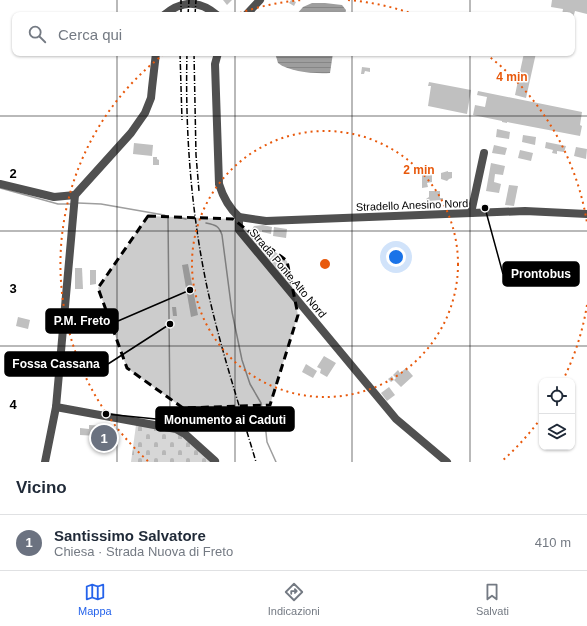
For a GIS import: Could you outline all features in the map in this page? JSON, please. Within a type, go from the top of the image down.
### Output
[{"type":"street","points":[[249,12],[260,0]]},
{"type":"street","points":[[168,12],[173,8],[191,2],[204,5],[213,12]]},
{"type":"street","points":[[45,462],[56,407],[75,195],[131,133],[145,113],[151,98],[156,56]]},
{"type":"street","name":"Strada Ponte Alto Nord","points":[[217,56],[215,64],[219,184],[224,198],[231,210],[239,217],[239,230],[396,419],[447,462]]},
{"type":"street","points":[[471,214],[484,153]]},
{"type":"street","points":[[0,184],[54,197],[75,195]]},
{"type":"street","name":"Stradello Anesino Nord","points":[[239,217],[266,221],[542,211],[587,214]]},
{"type":"street","points":[[56,407],[176,429],[185,434],[215,461]]},
{"type":"highlighted area","points":[[148,216],[233,219],[287,261],[298,315],[270,405],[183,408],[127,368],[98,288]]},
{"type":"green space","points":[[136,425],[183,435],[211,462],[131,462]]},
{"type":"shaded area","points":[[312,3],[325,3],[342,5],[346,10],[346,12],[299,12],[303,7]]},
{"type":"shaded area","points":[[276,56],[333,56],[330,73],[310,73],[295,70],[278,63]]},
{"type":"building","points":[[223,0],[232,0],[227,5]]},
{"type":"building","points":[[291,0],[296,2],[294,6],[289,3]]},
{"type":"building","points":[[552,0],[587,0],[587,14],[575,11],[562,12],[563,9],[551,7]]},
{"type":"building","points":[[523,56],[535,56],[526,98],[515,95]]},
{"type":"building","points":[[362,67],[370,68],[370,72],[365,71],[364,74],[361,74]]},
{"type":"building","points":[[429,82],[471,90],[467,114],[428,106],[431,86],[428,86]]},
{"type":"building","points":[[478,91],[582,112],[580,136],[507,123],[473,115],[475,105],[485,107],[487,97],[477,95]]},
{"type":"building","points":[[497,129],[510,132],[509,139],[496,137]]},
{"type":"building","points":[[523,135],[536,137],[535,145],[522,142]]},
{"type":"building","points":[[546,142],[566,146],[564,152],[557,151],[557,154],[552,153],[553,150],[545,148]]},
{"type":"building","points":[[134,143],[153,145],[152,156],[133,154]]},
{"type":"building","points":[[494,145],[507,148],[505,155],[492,153]]},
{"type":"building","points":[[576,147],[587,149],[586,159],[574,156]]},
{"type":"building","points":[[520,150],[533,153],[531,161],[518,158]]},
{"type":"building","points":[[153,157],[157,157],[159,160],[159,165],[153,165]]},
{"type":"building","points":[[491,163],[505,166],[503,175],[495,174],[494,182],[501,184],[499,193],[486,191]]},
{"type":"building","points":[[448,171],[452,172],[452,178],[447,181],[441,179],[441,173]]},
{"type":"building","points":[[422,173],[432,173],[432,182],[427,183],[428,187],[422,188]]},
{"type":"building","points":[[509,185],[518,186],[514,206],[505,205]]},
{"type":"building","points":[[429,191],[440,191],[440,198],[443,198],[443,200],[427,201],[426,199],[429,197]]},
{"type":"building","points":[[263,225],[272,227],[271,234],[259,230],[256,234],[253,234],[251,231],[254,226]]},
{"type":"building","points":[[274,227],[287,229],[286,238],[273,236]]},
{"type":"building","points":[[188,264],[198,315],[191,317],[182,265]]},
{"type":"building","points":[[75,268],[82,268],[83,289],[75,289]]},
{"type":"building","points":[[90,270],[96,270],[96,284],[90,285]]},
{"type":"building","points":[[172,307],[176,307],[177,316],[173,316]]},
{"type":"building","points":[[18,317],[30,320],[28,329],[16,326]]},
{"type":"building","points":[[324,356],[336,363],[327,377],[320,373],[321,369],[317,367]]},
{"type":"building","points":[[306,364],[317,371],[313,378],[302,372]]},
{"type":"building","points":[[406,368],[413,376],[401,387],[394,380],[396,378],[393,375],[398,370],[400,373]]},
{"type":"building","points":[[392,376],[394,380],[391,382],[388,379]]},
{"type":"building","points":[[389,387],[395,395],[387,401],[381,393]]},
{"type":"building","points":[[89,425],[109,426],[109,448],[106,448],[106,443],[102,447],[100,443],[95,443],[95,439],[98,439],[98,436],[80,435],[80,428],[89,429]]},
{"type":"waterway","points":[[0,188],[58,204],[71,204]]},
{"type":"waterway","points":[[78,203],[101,204],[164,215],[168,217],[170,415],[172,421],[179,426]]},
{"type":"waterway","points":[[176,217],[186,219]]},
{"type":"waterway","points":[[206,223],[217,226],[222,235],[232,312],[242,360],[250,384],[261,403],[267,442],[276,462]]},
{"type":"railway","points":[[181,0],[181,12]]},
{"type":"railway","points":[[188,12],[189,0]]},
{"type":"railway","points":[[195,12],[196,0]]},
{"type":"railway","points":[[180,56],[182,120]]},
{"type":"railway","points":[[187,56],[187,112],[190,171],[201,258],[218,332],[256,462]]},
{"type":"railway","points":[[194,56],[196,155],[199,191]]},
{"type":"place","name":"Prontobus","points":[[485,208]]},
{"type":"place","name":"P.M. Freto","points":[[190,290]]},
{"type":"place","name":"Fossa Cassana","points":[[170,324]]},
{"type":"place","name":"Monumento ai Caduti","points":[[106,414]]},
{"type":"place","name":"Santissimo Salvatore","points":[[104,438]]}]
